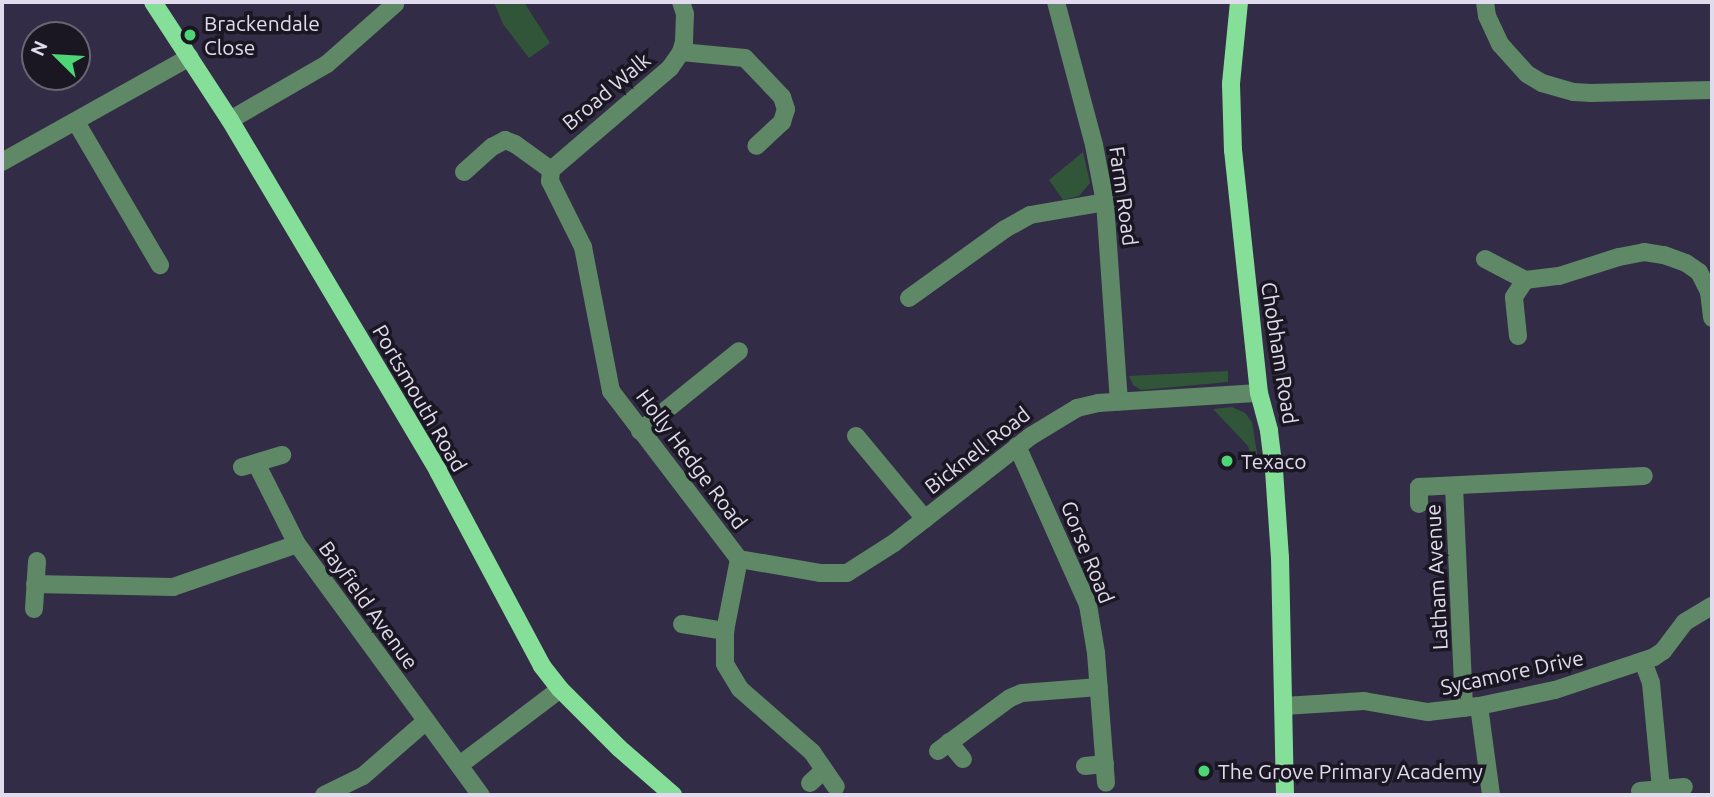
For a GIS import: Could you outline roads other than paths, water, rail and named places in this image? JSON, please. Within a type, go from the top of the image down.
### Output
[{"type":"main road","name":"Portsmouth Road","points":[[153,2],[230,120],[438,471],[542,666],[560,689],[619,748],[673,795]]},
{"type":"main road","name":"Chobham Road","points":[[1239,2],[1232,63],[1233,150],[1259,393],[1269,431],[1274,470],[1285,795]]},
{"type":"street","name":"Broad Walk","points":[[551,170],[670,68],[681,52],[685,22],[681,2]]},
{"type":"street","name":"Farm Road","points":[[1056,2],[1094,145],[1105,202],[1119,402]]},
{"type":"street","points":[[1485,2],[1500,44],[1527,74],[1542,83],[1574,92],[1591,93],[1712,90]]},
{"type":"street","points":[[230,120],[327,64],[395,4]]},
{"type":"street","points":[[681,52],[744,58],[752,62],[782,97],[786,109],[782,122],[767,144]]},
{"type":"street","points":[[2,162],[190,57]]},
{"type":"street","points":[[76,122],[160,265]]},
{"type":"street","points":[[464,173],[492,147],[505,141],[514,144],[551,170]]},
{"type":"street","name":"Holly Hedge Road","points":[[551,170],[550,181],[583,247],[611,390],[739,559]]},
{"type":"street","points":[[909,298],[1004,229],[1030,215],[1105,202]]},
{"type":"street","points":[[1485,259],[1525,280],[1559,276],[1631,254],[1664,255],[1686,263],[1699,272],[1709,292],[1712,318]]},
{"type":"street","points":[[1518,336],[1514,297],[1525,280]]},
{"type":"street","points":[[640,431],[737,360]]},
{"type":"street","name":"Bicknell Road","points":[[739,559],[830,574],[847,573],[866,563],[1017,446],[1068,412],[1085,406],[1119,402],[1259,393]]},
{"type":"street","points":[[856,436],[925,519]]},
{"type":"street","name":"Gorse Road","points":[[1017,446],[1088,605],[1099,687],[1106,783]]},
{"type":"street","name":"Bayfield Avenue","points":[[282,456],[249,465],[297,544],[425,722],[461,764],[481,795]]},
{"type":"street","name":"Latham Avenue","points":[[1419,504],[1419,487],[1644,476]]},
{"type":"street","name":"Latham Avenue","points":[[1454,486],[1471,707],[1491,795]]},
{"type":"street","points":[[36,584],[173,587],[297,544]]},
{"type":"street","points":[[739,559],[725,631],[725,664],[734,682],[812,752],[817,777],[836,787]]},
{"type":"street","points":[[34,609],[37,561]]},
{"type":"street","name":"Sycamore Drive","points":[[1284,706],[1364,701],[1419,712],[1471,707],[1555,690],[1643,661],[1663,651],[1685,622],[1712,606]]},
{"type":"street","points":[[682,624],[725,631]]},
{"type":"street","points":[[1643,661],[1651,683],[1661,789]]},
{"type":"street","points":[[963,758],[943,746],[1010,698],[1022,693],[1099,687]]},
{"type":"street","points":[[461,764],[560,689]]},
{"type":"street","points":[[324,795],[363,776],[425,722]]},
{"type":"street","points":[[1085,766],[1105,764]]},
{"type":"street","points":[[1640,790],[1684,786]]},
{"type":"place","name":"Brackendale Close","points":[[190,35]]},
{"type":"place","name":"Texaco","points":[[1227,461]]},
{"type":"place","name":"The Grove Primary Academy","points":[[1204,771]]}]
